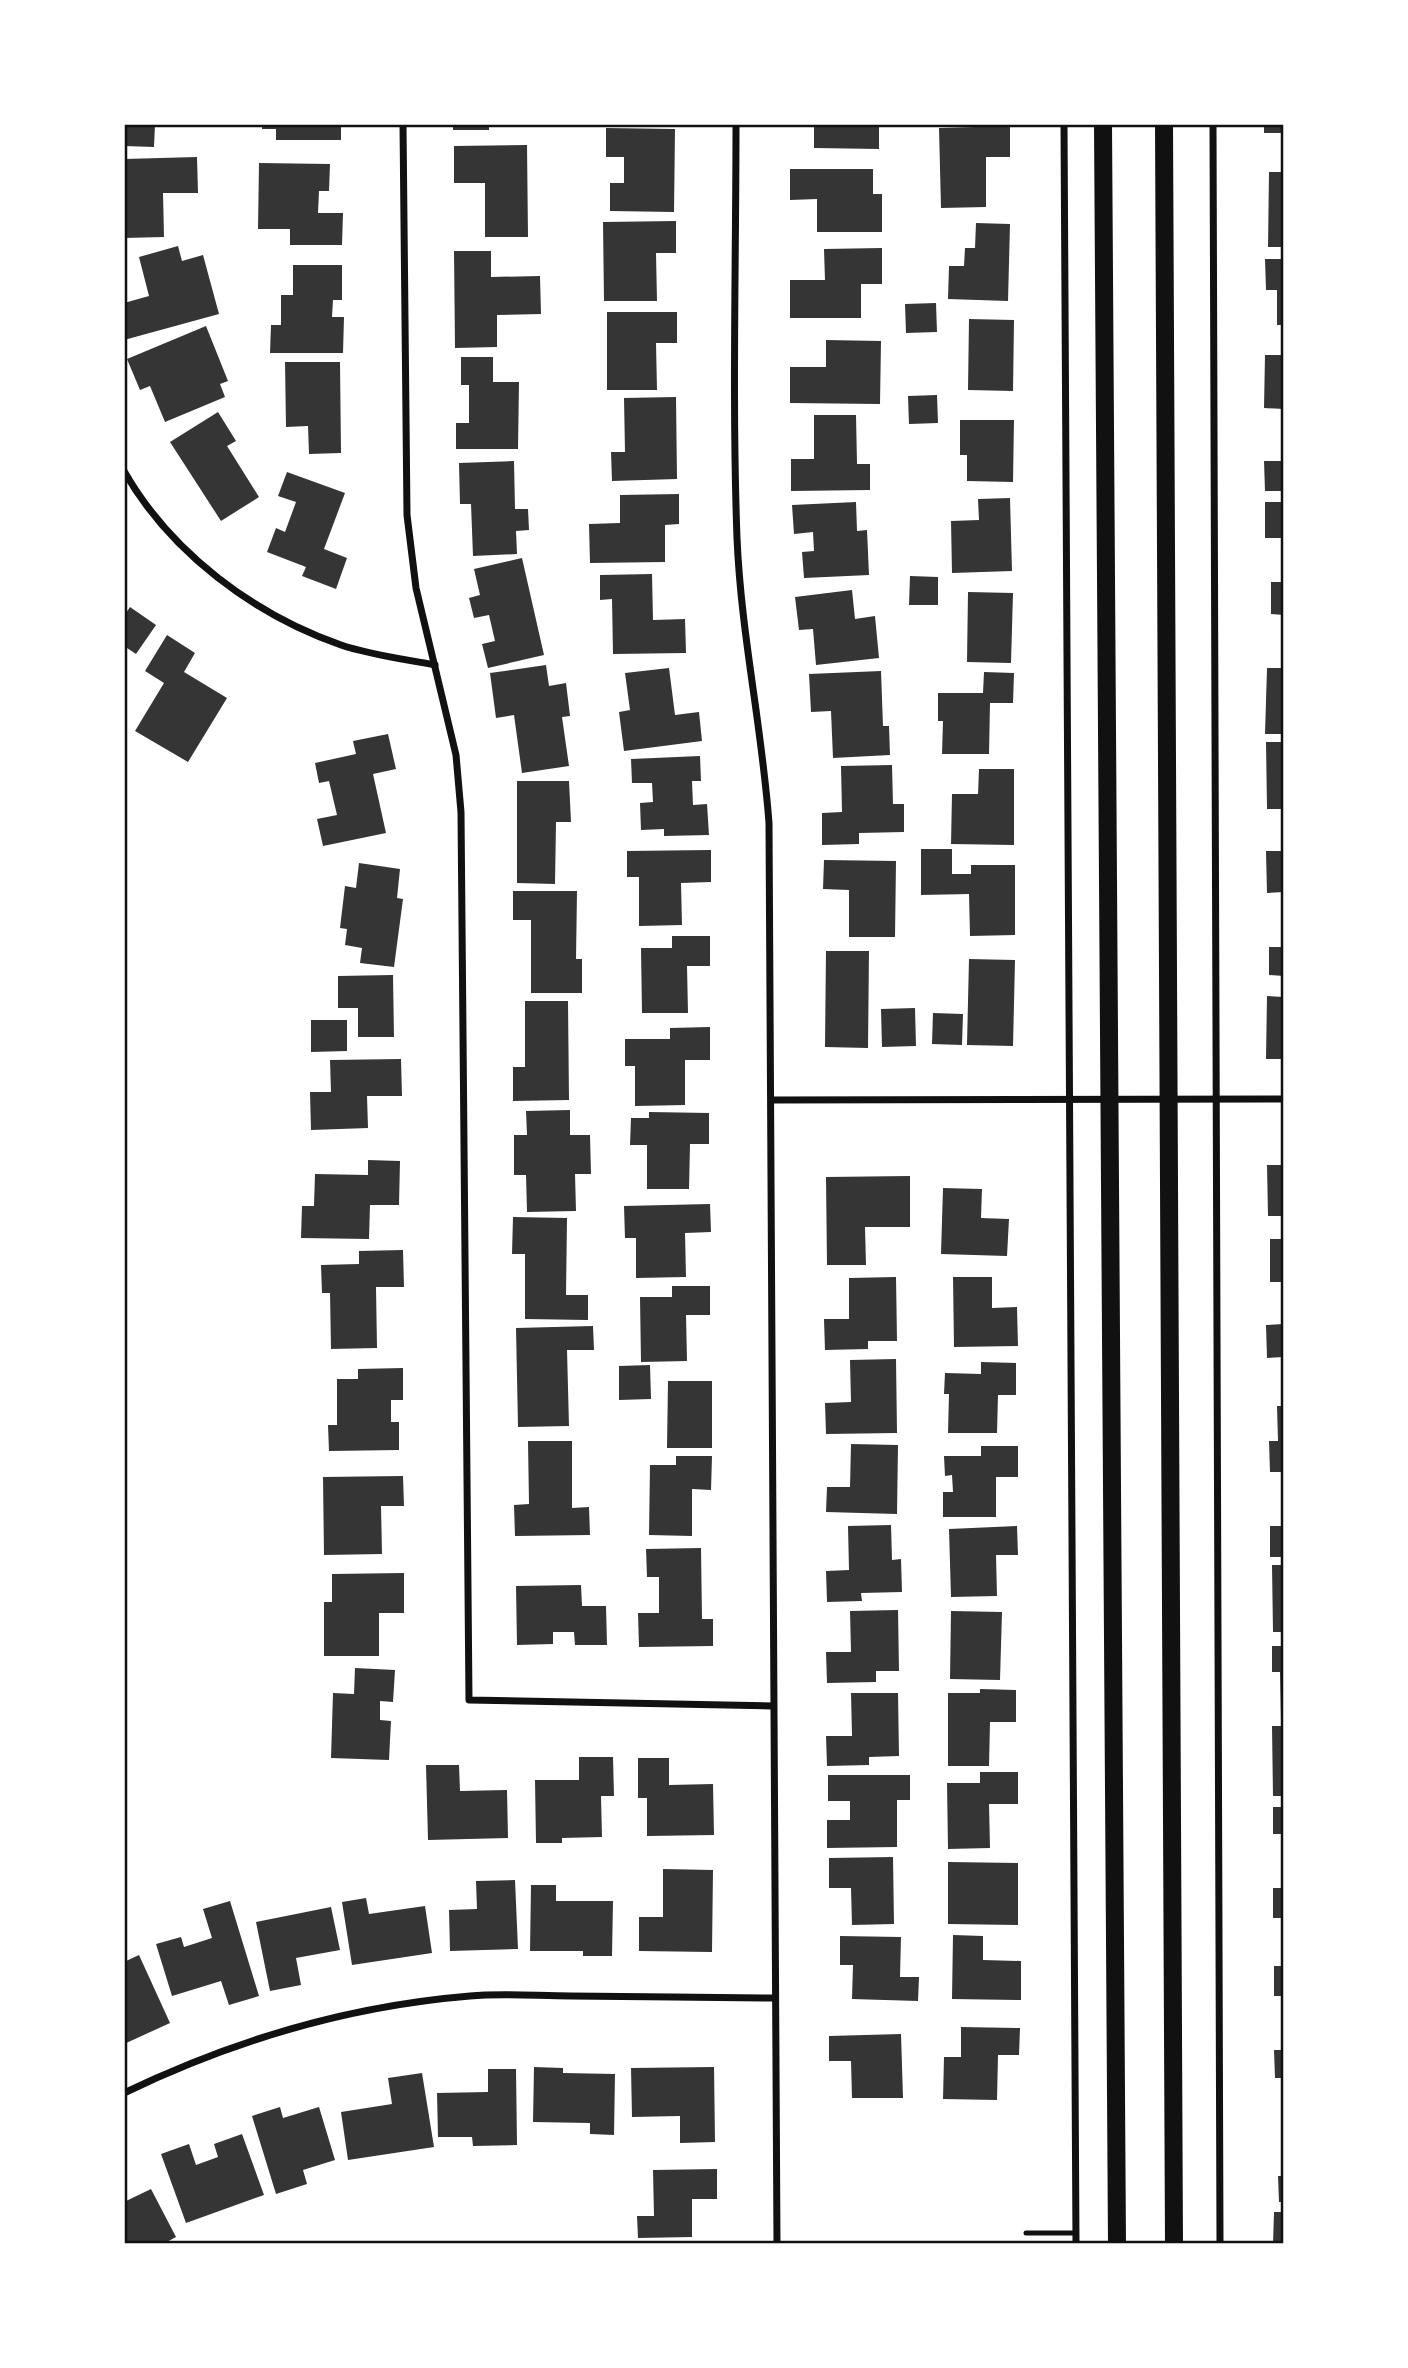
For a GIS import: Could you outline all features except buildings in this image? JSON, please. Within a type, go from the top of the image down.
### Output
[{"type":"main road","points":[[1103,124],[1117,2244]]},
{"type":"main road","points":[[1164,124],[1174,2244]]},
{"type":"street","points":[[403,124],[407,514],[416,588],[456,755],[461,812],[469,1700],[772,1706]]},
{"type":"street","points":[[736,124],[737,537],[742,614],[765,761],[769,823],[773,1998],[777,2244]]},
{"type":"street","points":[[1064,124],[1076,2244]]},
{"type":"street","points":[[1213,124],[1220,2244]]},
{"type":"street","points":[[124,471],[158,519],[186,550],[223,582],[276,616],[340,645],[435,665]]},
{"type":"street","points":[[772,1100],[1284,1098]]},
{"type":"street","points":[[124,2093],[184,2064],[243,2042],[318,2020],[395,2004],[473,1995],[773,1998]]},
{"type":"lane","points":[[1026,2233],[1076,2233]]}]
